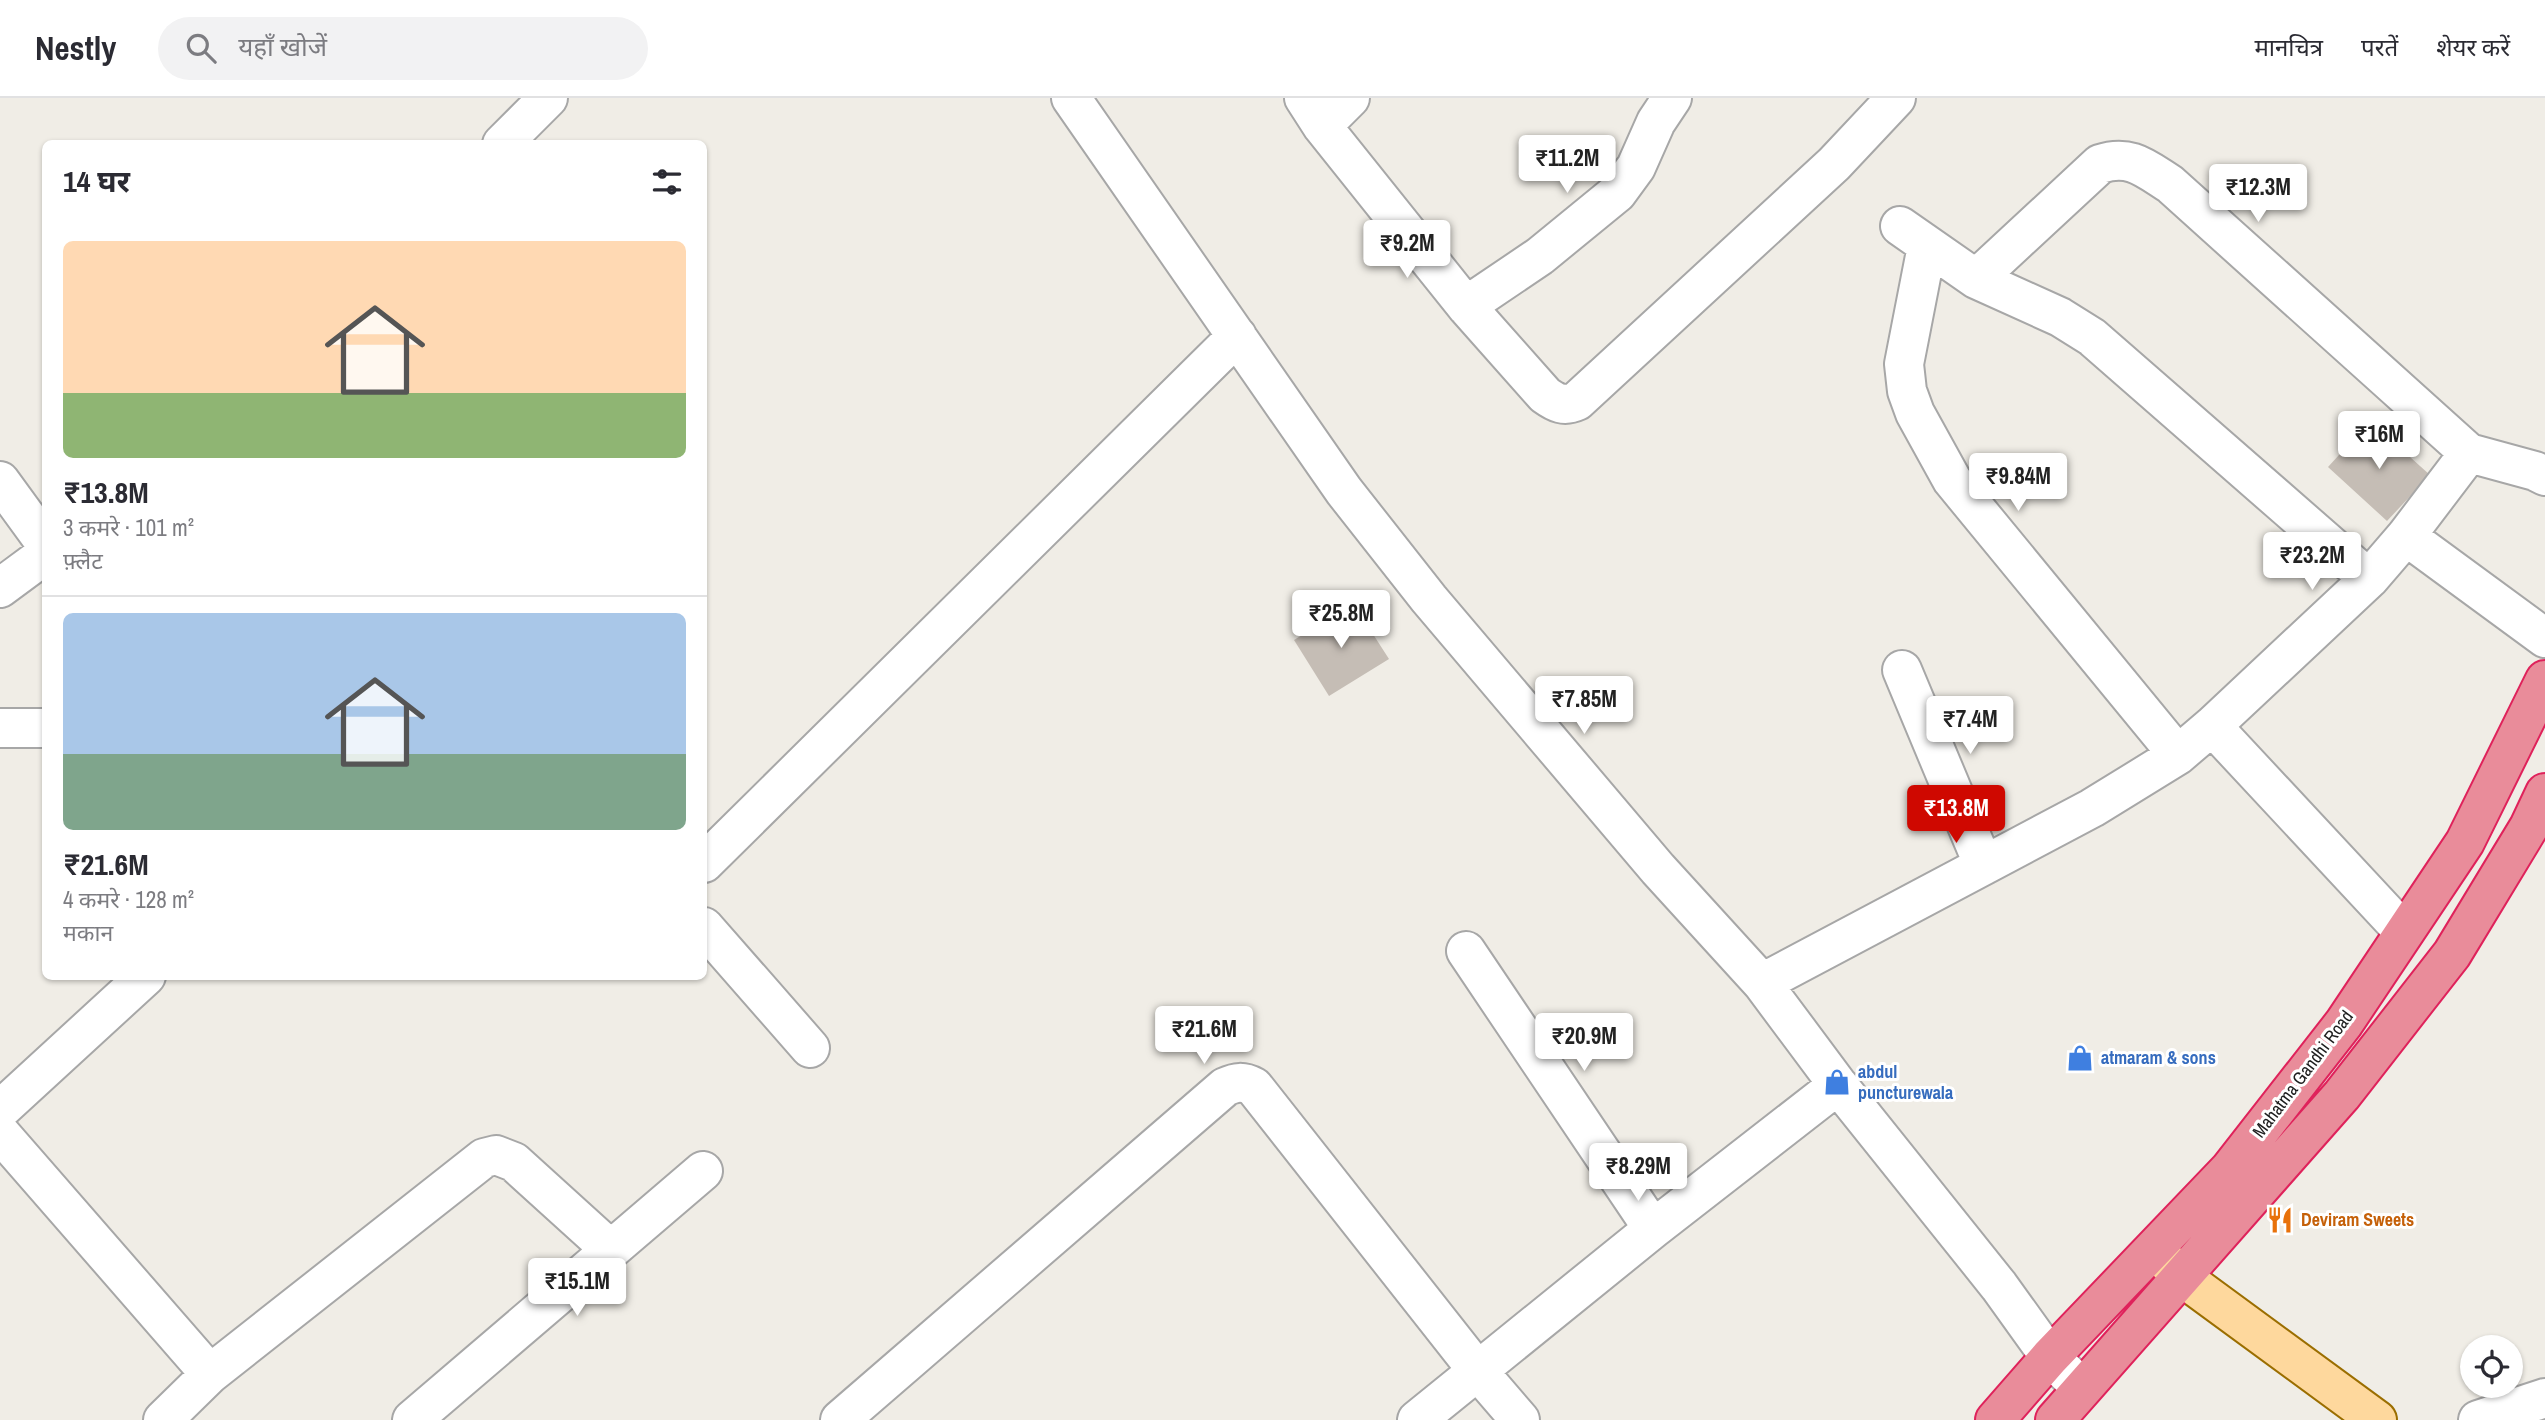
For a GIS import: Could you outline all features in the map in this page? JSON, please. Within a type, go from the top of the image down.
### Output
[{"type":"highway","name":"Mahatma Gandhi Road","points":[[1994,1420],[2050,1357],[2230,1169],[2344,1023],[2465,842],[2545,680]]},
{"type":"highway","points":[[2055,1420],[2342,1095],[2452,954],[2529,827],[2545,793]]},
{"type":"main road","points":[[2154,1250],[2182,1276],[2377,1420]]},
{"type":"street","points":[[506,140],[548,98]]},
{"type":"street","points":[[1071,98],[1344,491],[1429,599],[1658,869],[1762,984],[1838,1085],[1999,1286],[2050,1357],[2082,1388]]},
{"type":"street","points":[[1349,98],[1313,112],[1466,306],[1545,395],[1560,404],[1572,404],[1834,164],[1896,98]]},
{"type":"street","points":[[1466,306],[1540,256],[1617,193],[1636,167],[1656,122],[1672,98]]},
{"type":"street","points":[[1976,279],[2100,164],[2116,159],[2129,161],[2170,184],[2469,453],[2545,476]]},
{"type":"street","points":[[2178,755],[1952,480],[1915,413],[1907,391],[1905,364],[1914,236],[1976,279],[2060,317],[2092,337],[2370,579]]},
{"type":"street","points":[[707,860],[1237,336]]},
{"type":"street","points":[[1762,984],[2092,808],[2178,755],[2370,579],[2469,453]]},
{"type":"street","points":[[0,481],[42,534],[0,588]]},
{"type":"street","points":[[2406,536],[2545,638]]},
{"type":"street","points":[[1902,670],[1983,864]]},
{"type":"street","points":[[2212,726],[2404,932]]},
{"type":"street","points":[[0,728],[42,728]]},
{"type":"street","points":[[707,930],[810,1048]]},
{"type":"street","points":[[1466,951],[1653,1229]]},
{"type":"street","points":[[0,1110],[142,980]]},
{"type":"street","points":[[840,1420],[1225,1087],[1245,1082],[1254,1087],[1477,1370],[1520,1420]]},
{"type":"street","points":[[1417,1420],[1653,1229],[1838,1085]]},
{"type":"street","points":[[0,1133],[210,1374]]},
{"type":"street","points":[[163,1420],[210,1374],[484,1158],[496,1155],[513,1162],[611,1250]]},
{"type":"street","points":[[412,1420],[703,1171]]},
{"type":"street","points":[[2478,1420],[2545,1398]]},
{"type":"building","points":[[2370,421],[2430,475],[2387,521],[2328,467]]},
{"type":"building","points":[[1353,603],[1389,659],[1329,696],[1294,640]]},
{"type":"place","name":"atmaram & sons","points":[[2080,1058]]},
{"type":"place","name":"abdul puncturewala","points":[[1837,1082]]},
{"type":"place","name":"Deviram Sweets","points":[[2280,1220]]}]
